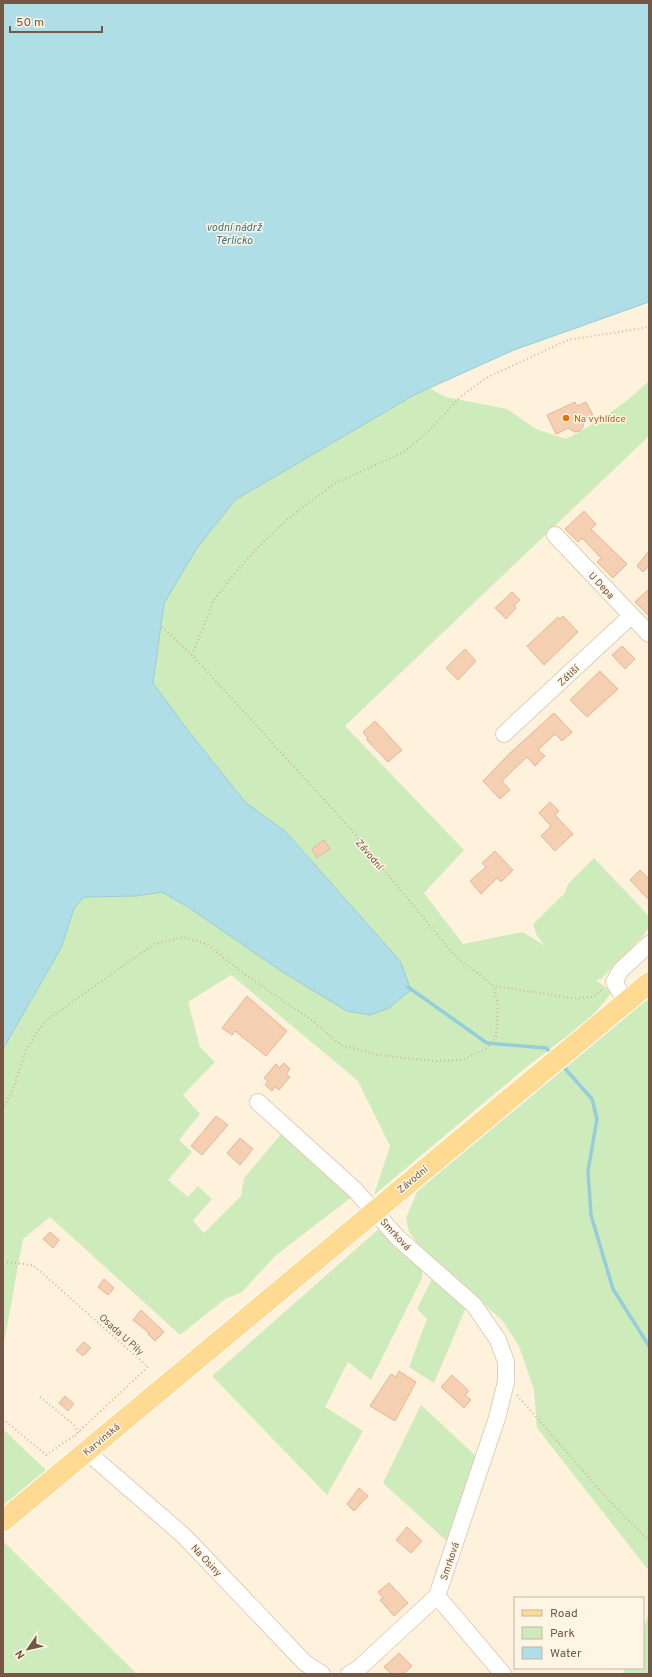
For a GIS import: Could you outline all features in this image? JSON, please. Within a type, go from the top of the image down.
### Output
[{"type":"main road","name":"Závodní","points":[[199,1357],[649,982]]},
{"type":"main road","name":"Karvinská","points":[[3,1521],[81,1443],[199,1357]]},
{"type":"street","name":"U Depa","points":[[554,535],[649,634]]},
{"type":"street","name":"Zátiší","points":[[504,734],[632,616]]},
{"type":"street","points":[[626,1001],[614,982],[621,970],[649,944]]},
{"type":"street","name":"Smrková","points":[[258,1102],[374,1210],[398,1238],[474,1304],[498,1340],[506,1362],[506,1382],[498,1418],[437,1596]]},
{"type":"street","name":"Na Osiny","points":[[81,1443],[184,1536],[305,1662],[322,1674]]},
{"type":"street","points":[[349,1674],[358,1669],[437,1596],[503,1674]]},
{"type":"path","points":[[192,655],[215,598],[236,572],[260,545],[292,515],[334,484],[404,452],[429,431],[460,396],[486,378],[568,340],[649,327]]},
{"type":"path","name":"Závodní","points":[[162,627],[192,655],[348,828],[454,955],[494,986],[572,998],[592,997],[614,982]]},
{"type":"path","points":[[3,1110],[14,1086],[26,1050],[44,1022],[154,944],[183,937],[207,944],[244,974],[314,1022],[341,1045],[378,1055],[434,1061],[462,1060],[487,1048],[496,1037],[498,1005],[494,986]]},
{"type":"path","name":"Osada U Pily","points":[[3,1262],[33,1265],[148,1367],[79,1432],[81,1443],[46,1455],[3,1419]]},
{"type":"path","points":[[506,1382],[605,1496],[649,1541]]},
{"type":"path","points":[[40,1397],[73,1424],[79,1432]]},
{"type":"green space","points":[[649,381],[649,436],[345,726],[464,850],[424,893],[463,944],[523,932],[545,946],[537,936],[533,924],[564,894],[569,883],[594,858],[649,916],[649,927],[643,936],[601,979],[596,980],[612,992],[591,1018],[524,1069],[374,1195],[390,1146],[358,1081],[231,975],[188,1002],[200,1047],[215,1062],[183,1095],[200,1114],[179,1140],[192,1152],[168,1180],[188,1197],[198,1186],[212,1199],[193,1221],[204,1233],[241,1196],[244,1178],[283,1132],[353,1196],[275,1256],[242,1292],[225,1299],[180,1335],[50,1217],[23,1239],[3,1348],[3,1049],[62,946],[74,908],[84,897],[135,896],[162,892],[188,907],[411,990],[400,961],[286,832],[245,802],[186,728],[153,683],[164,603],[197,548],[235,500],[414,395],[429,388],[446,397],[507,409],[536,429],[566,439],[589,427],[610,413]]},
{"type":"green space","points":[[649,1000],[649,1571],[537,1428],[534,1390],[519,1346],[502,1320],[423,1251],[409,1232],[406,1218],[421,1183],[638,1003]]},
{"type":"green space","points":[[382,1226],[422,1267],[422,1278],[371,1380],[348,1362],[325,1407],[363,1431],[327,1495],[212,1376]]},
{"type":"green space","points":[[433,1277],[467,1305],[434,1383],[409,1367],[427,1319],[417,1309]]},
{"type":"green space","points":[[421,1405],[479,1459],[450,1544],[383,1483]]},
{"type":"green space","points":[[3,1429],[46,1470],[3,1506]]},
{"type":"green space","points":[[3,1541],[137,1674],[3,1674]]},
{"type":"green space","points":[[649,1613],[649,1674],[623,1674],[625,1669],[644,1669],[644,1626]]},
{"type":"water","name":"vodní nádrž Těrlicko","points":[[3,3],[649,3],[649,302],[514,350],[414,395],[235,500],[197,548],[164,603],[153,683],[186,728],[245,802],[286,832],[400,961],[411,990],[389,1008],[370,1015],[347,1011],[281,971],[188,907],[162,892],[135,896],[84,897],[74,908],[62,946],[3,1049]]},
{"type":"building","points":[[575,402],[577,406],[586,402],[593,415],[584,420],[583,427],[580,431],[574,432],[568,428],[556,434],[547,415]]},
{"type":"building","points":[[584,511],[596,524],[591,529],[627,564],[613,578],[597,562],[601,558],[582,538],[578,542],[565,529]]},
{"type":"building","points":[[649,551],[649,566],[643,572],[637,566]]},
{"type":"building","points":[[649,589],[649,616],[635,602]]},
{"type":"building","points":[[512,592],[520,600],[514,606],[516,608],[506,619],[495,608]]},
{"type":"building","points":[[563,616],[578,632],[544,665],[527,646],[558,617],[560,619]]},
{"type":"building","points":[[622,646],[635,659],[625,669],[612,655]]},
{"type":"building","points":[[465,649],[476,661],[458,680],[446,668]]},
{"type":"building","points":[[600,671],[618,689],[587,717],[570,700]]},
{"type":"building","points":[[554,713],[572,732],[562,741],[555,734],[538,750],[545,756],[535,766],[527,757],[502,781],[510,790],[500,799],[483,781],[509,754]]},
{"type":"building","points":[[375,721],[402,750],[388,762],[367,740],[368,739],[363,732]]},
{"type":"building","points":[[550,802],[559,811],[555,815],[573,834],[555,851],[541,836],[551,826],[539,813]]},
{"type":"building","points":[[324,840],[330,849],[317,857],[312,849]]},
{"type":"building","points":[[495,851],[513,870],[501,882],[497,878],[481,894],[470,881],[486,867],[482,863]]},
{"type":"building","points":[[640,870],[649,879],[649,900],[630,880]]},
{"type":"building","points":[[247,996],[287,1031],[266,1056],[235,1031],[232,1035],[222,1028]]},
{"type":"building","points":[[284,1063],[290,1069],[286,1074],[290,1077],[279,1090],[275,1087],[272,1091],[265,1085],[268,1081],[264,1078],[276,1064],[279,1068]]},
{"type":"building","points":[[216,1116],[228,1125],[202,1155],[191,1146]]},
{"type":"building","points":[[240,1138],[253,1149],[240,1165],[227,1153]]},
{"type":"building","points":[[50,1232],[59,1240],[53,1248],[43,1239]]},
{"type":"building","points":[[104,1279],[114,1288],[108,1295],[98,1287]]},
{"type":"building","points":[[141,1310],[164,1332],[155,1341],[148,1334],[149,1333],[133,1320]]},
{"type":"building","points":[[84,1342],[91,1348],[83,1356],[76,1350]]},
{"type":"building","points":[[399,1371],[416,1382],[395,1421],[370,1406],[391,1374],[396,1377]]},
{"type":"building","points":[[452,1375],[469,1391],[465,1395],[471,1400],[464,1408],[441,1387]]},
{"type":"building","points":[[65,1396],[74,1404],[68,1411],[59,1403]]},
{"type":"building","points":[[359,1488],[368,1496],[354,1511],[347,1504]]},
{"type":"building","points":[[407,1527],[422,1541],[411,1553],[396,1540]]},
{"type":"building","points":[[389,1583],[408,1603],[394,1616],[380,1600],[383,1598],[378,1592]]},
{"type":"building","points":[[399,1653],[412,1666],[404,1674],[391,1674],[384,1667]]},
{"type":"waterway","points":[[408,987],[487,1043],[546,1048],[553,1055]]},
{"type":"waterway","points":[[561,1064],[592,1099],[597,1119],[588,1171],[591,1215],[613,1289],[649,1346]]},
{"type":"place","name":"Na vyhlídce","points":[[566,418]]}]
